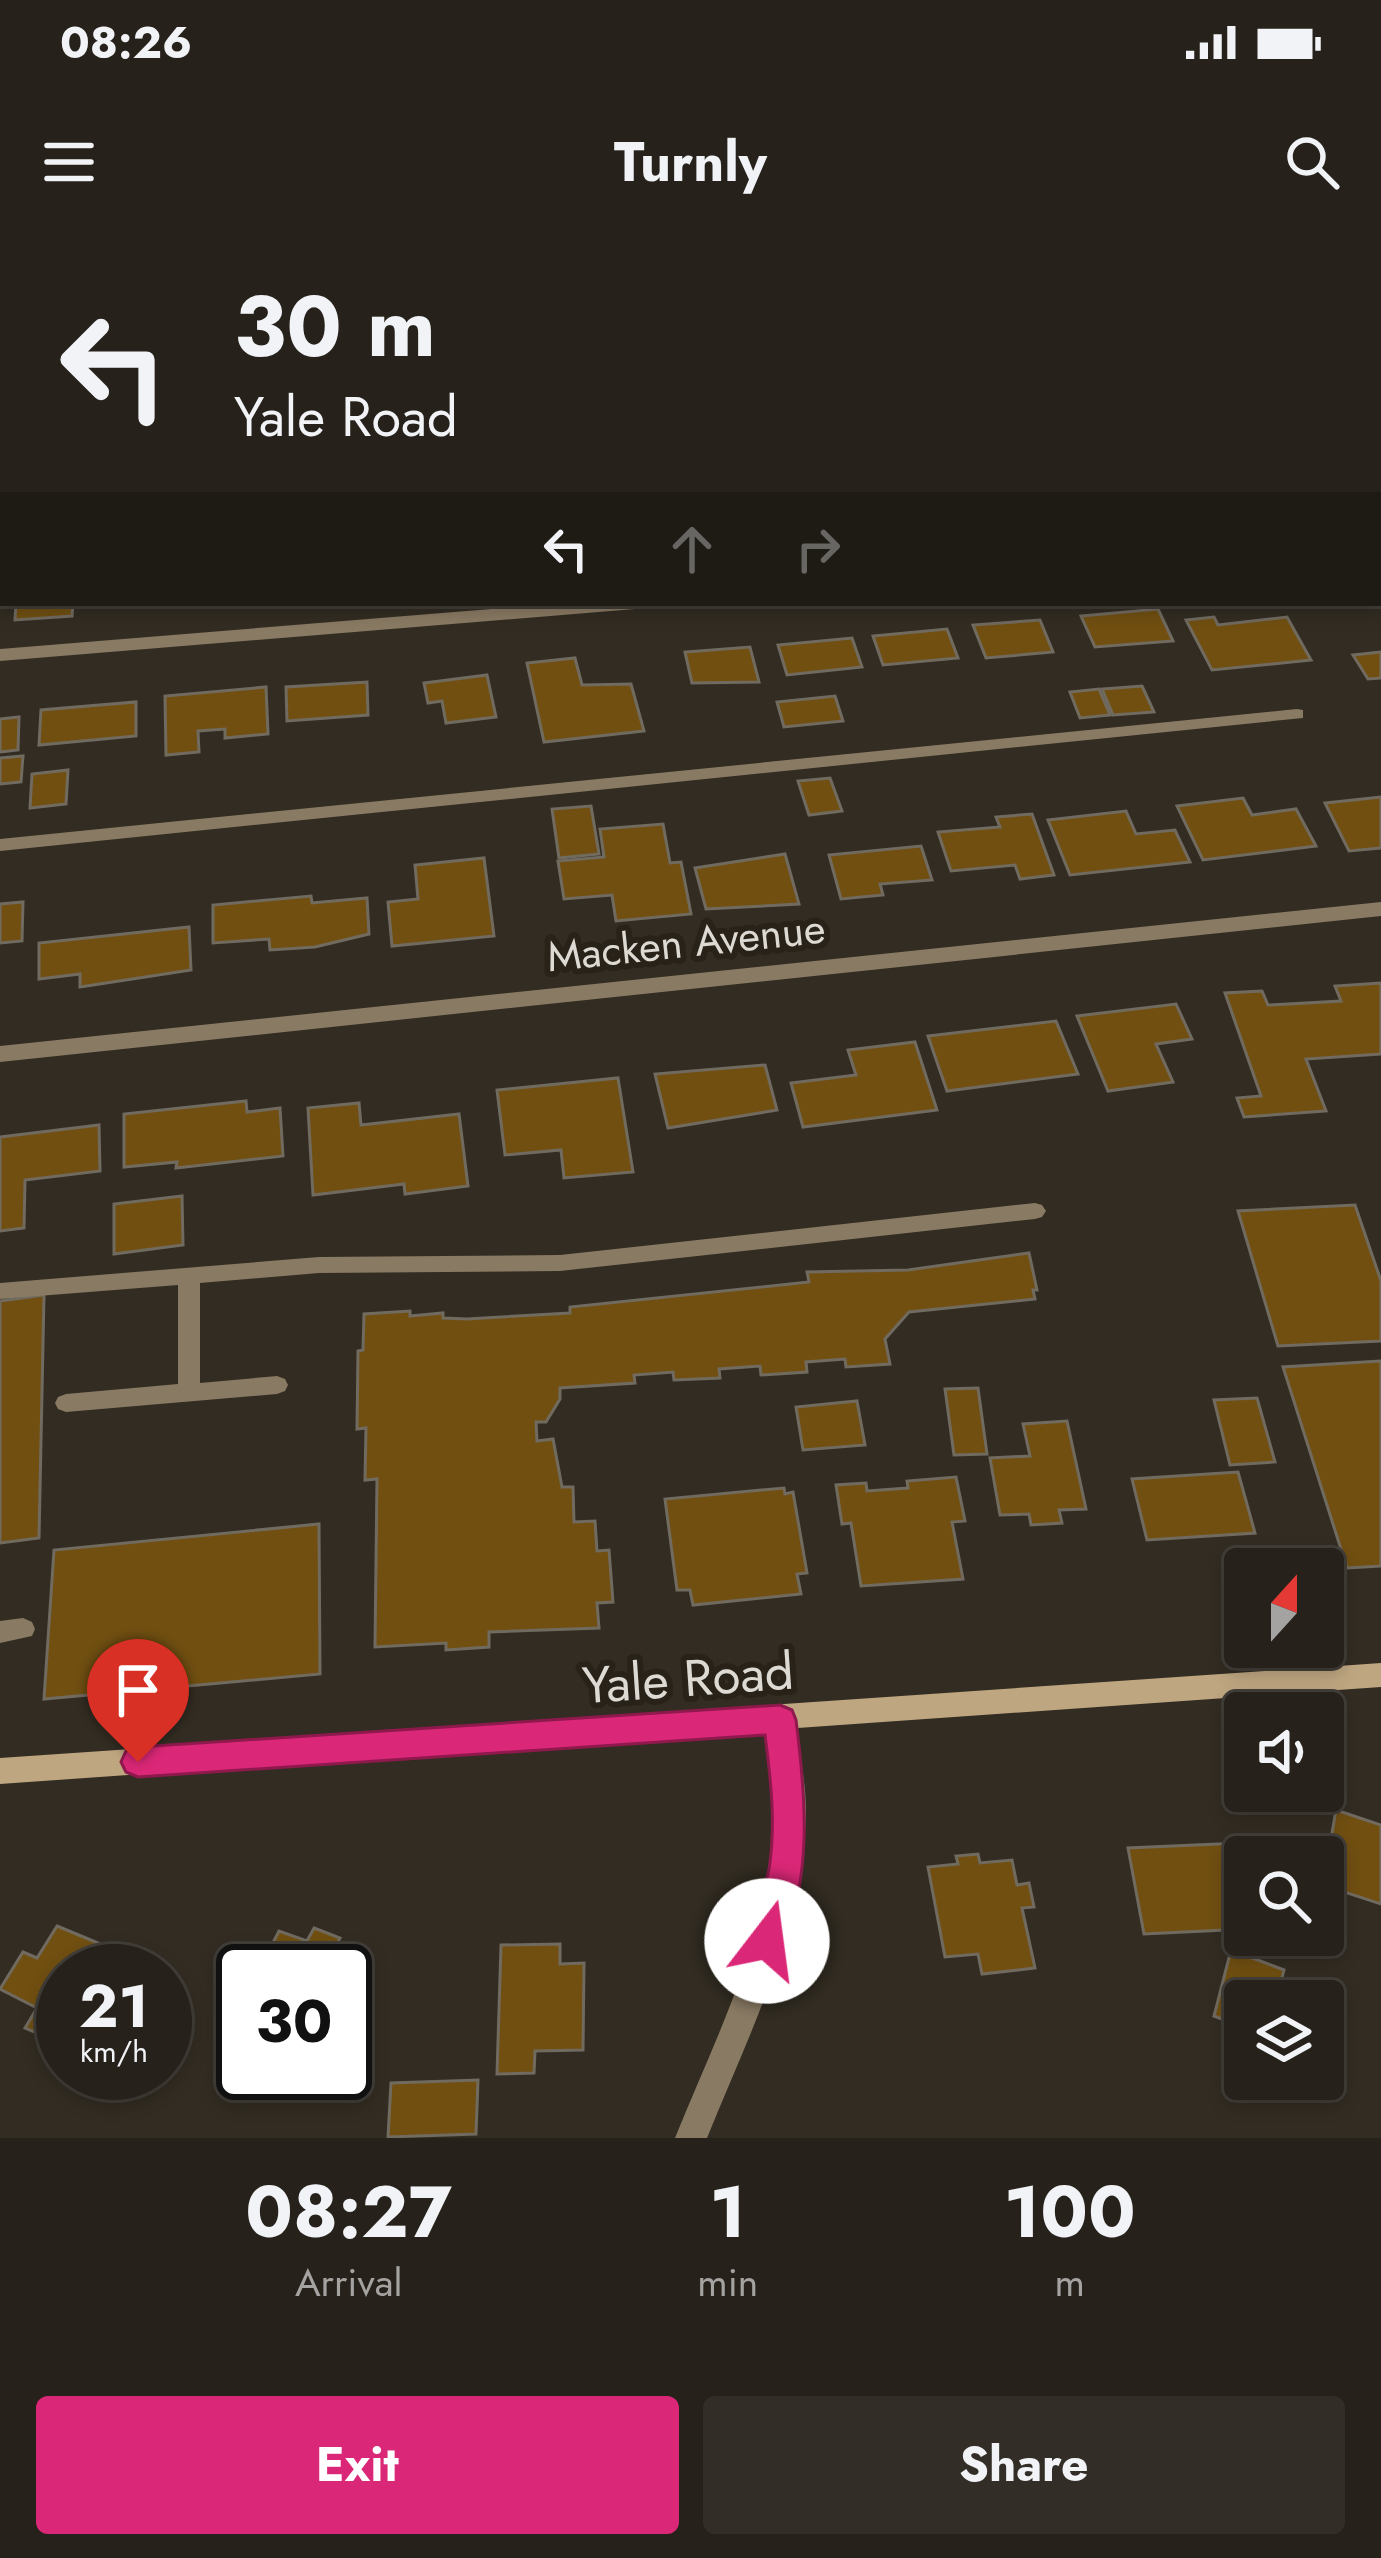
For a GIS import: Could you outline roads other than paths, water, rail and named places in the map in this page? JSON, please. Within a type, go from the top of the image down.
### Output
[{"type":"main road","name":"Yale Road","points":[[0,1771],[1381,1675]]},
{"type":"street","points":[[0,655],[598,606]]},
{"type":"street","name":"Macken Avenue","points":[[0,1054],[1381,909]]},
{"type":"street","points":[[692,2138],[767,1941],[786,1870],[791,1809],[780,1720]]},
{"type":"lane","points":[[0,844],[1297,714]]},
{"type":"lane","points":[[0,1292],[319,1265],[560,1263],[1035,1211]]},
{"type":"lane","points":[[188,1392],[189,1275]]},
{"type":"lane","points":[[66,1403],[277,1385]]}]
